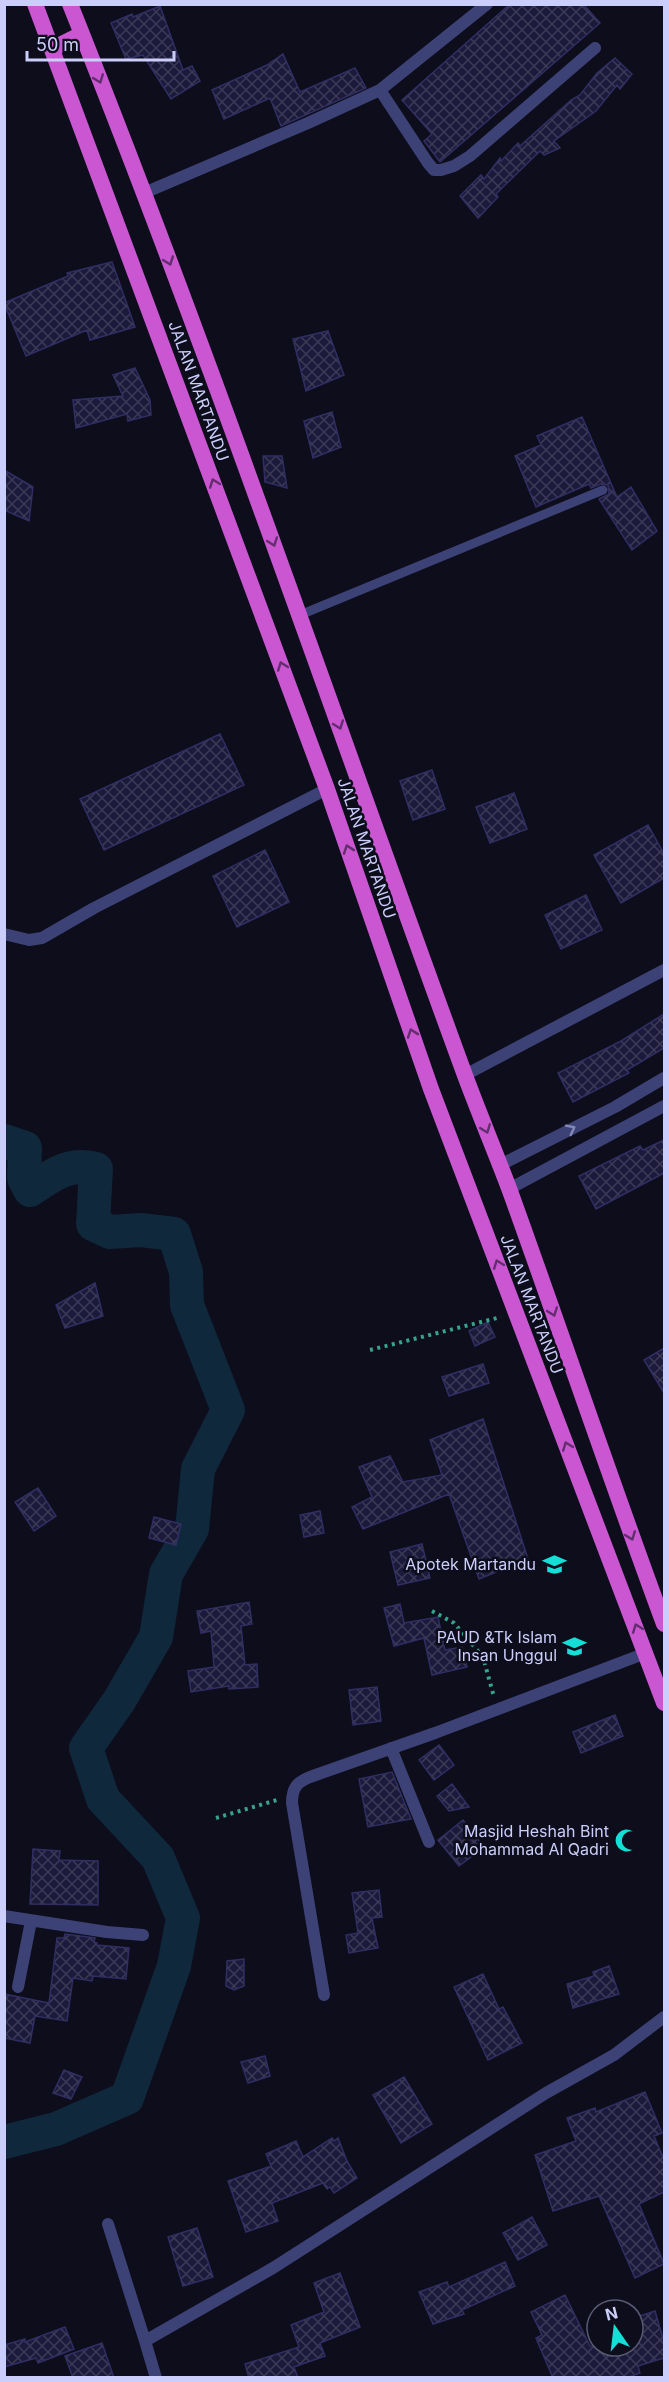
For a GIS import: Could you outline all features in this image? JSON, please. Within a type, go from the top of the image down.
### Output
[{"type":"highway","name":"JALAN MARTANDU","points":[[35,4],[327,789],[431,1089],[664,1703]]},
{"type":"highway","name":"JALAN MARTANDU","points":[[70,4],[144,193],[300,615],[465,1075],[509,1189],[664,1624]]},
{"type":"highway","points":[[52,49],[82,34]]},
{"type":"highway","points":[[597,1523],[623,1513]]},
{"type":"street","points":[[144,193],[380,90],[487,4]]},
{"type":"street","points":[[380,90],[428,163],[434,170],[441,170],[470,156],[595,48]]},
{"type":"street","points":[[4,934],[29,940],[42,938],[94,908],[327,789]]},
{"type":"street","points":[[465,1075],[664,970]]},
{"type":"street","points":[[500,1165],[615,1107],[664,1078]]},
{"type":"street","points":[[509,1189],[664,1106]]},
{"type":"street","points":[[324,1995],[292,1796],[294,1788],[301,1781],[646,1653]]},
{"type":"street","points":[[392,1748],[429,1842]]},
{"type":"street","points":[[4,1916],[31,1922],[143,1935]]},
{"type":"street","points":[[18,1988],[31,1922]]},
{"type":"street","points":[[145,2341],[273,2268],[546,2092],[614,2055],[664,2017]]},
{"type":"street","points":[[108,2224],[156,2378]]},
{"type":"lane","points":[[300,615],[603,490]]},
{"type":"path","points":[[370,1350],[516,1313]]},
{"type":"path","points":[[432,1611],[454,1623],[483,1657],[498,1709]]},
{"type":"path","points":[[216,1818],[292,1796]]},
{"type":"building","points":[[510,4],[583,4],[600,23],[440,162],[424,141],[432,134],[402,100]]},
{"type":"building","points":[[160,6],[183,70],[192,66],[200,81],[171,99],[143,55],[126,59],[111,23]]},
{"type":"building","points":[[283,54],[300,92],[355,68],[366,88],[281,126],[270,98],[224,119],[212,90],[267,65]]},
{"type":"building","points":[[615,58],[632,74],[620,89],[617,85],[596,111],[554,141],[560,148],[544,155],[540,151],[496,194],[498,197],[478,218],[460,196],[481,175],[484,179],[500,158],[501,161],[518,143],[520,146],[571,100],[580,95],[597,73]]},
{"type":"building","points":[[112,262],[135,327],[90,340],[87,330],[26,356],[4,303],[68,276],[67,273]]},
{"type":"building","points":[[328,331],[344,375],[306,391],[293,339]]},
{"type":"building","points":[[135,368],[150,400],[151,415],[128,421],[127,414],[76,428],[73,400],[123,396],[113,375]]},
{"type":"building","points":[[332,412],[341,447],[313,458],[304,421]]},
{"type":"building","points":[[582,417],[617,497],[631,487],[657,531],[632,550],[599,499],[609,494],[608,485],[601,484],[591,488],[589,484],[536,507],[515,456],[541,445],[537,436]]},
{"type":"building","points":[[263,456],[282,456],[287,488],[265,482]]},
{"type":"building","points":[[4,470],[33,487],[29,521],[4,510]]},
{"type":"building","points":[[220,734],[244,785],[104,850],[80,799]]},
{"type":"building","points":[[432,770],[445,809],[413,820],[400,781]]},
{"type":"building","points":[[514,793],[527,829],[490,843],[476,807]]},
{"type":"building","points":[[648,825],[664,854],[664,878],[621,903],[594,855]]},
{"type":"building","points":[[265,850],[289,902],[237,927],[213,876]]},
{"type":"building","points":[[586,895],[602,930],[561,949],[545,915]]},
{"type":"building","points":[[664,1014],[664,1048],[627,1070],[629,1073],[573,1102],[558,1073],[621,1041]]},
{"type":"building","points":[[664,1140],[664,1173],[596,1209],[579,1176],[640,1146],[643,1150]]},
{"type":"building","points":[[95,1283],[103,1316],[65,1328],[56,1305]]},
{"type":"building","points":[[488,1322],[495,1337],[475,1346],[469,1331]]},
{"type":"building","points":[[664,1348],[664,1393],[644,1360]]},
{"type":"building","points":[[483,1364],[489,1383],[449,1396],[442,1377]]},
{"type":"building","points":[[483,1419],[528,1559],[479,1579],[449,1494],[363,1529],[352,1507],[372,1497],[359,1467],[390,1456],[403,1482],[442,1475],[430,1440]]},
{"type":"building","points":[[38,1488],[56,1516],[34,1531],[15,1502]]},
{"type":"building","points":[[320,1511],[324,1533],[304,1537],[300,1515]]},
{"type":"building","points":[[154,1517],[181,1524],[176,1545],[149,1538]]},
{"type":"building","points":[[422,1544],[430,1578],[398,1585],[390,1552]]},
{"type":"building","points":[[249,1602],[252,1624],[241,1626],[245,1665],[257,1664],[258,1687],[229,1689],[229,1686],[191,1692],[188,1671],[214,1667],[211,1631],[201,1633],[197,1611]]},
{"type":"building","points":[[400,1604],[404,1623],[438,1617],[445,1650],[462,1647],[467,1667],[432,1675],[424,1638],[394,1646],[384,1608]]},
{"type":"building","points":[[377,1687],[381,1721],[353,1725],[349,1690]]},
{"type":"building","points":[[615,1715],[623,1736],[581,1753],[573,1732]]},
{"type":"building","points":[[439,1745],[454,1765],[434,1780],[419,1760]]},
{"type":"building","points":[[392,1772],[411,1819],[368,1827],[359,1779]]},
{"type":"building","points":[[452,1784],[469,1807],[449,1811],[437,1796]]},
{"type":"building","points":[[463,1820],[484,1847],[459,1866],[438,1840]]},
{"type":"building","points":[[33,1849],[60,1851],[59,1860],[98,1861],[98,1905],[30,1904]]},
{"type":"building","points":[[379,1890],[382,1917],[372,1918],[378,1948],[349,1953],[346,1935],[358,1933],[352,1893]]},
{"type":"building","points":[[65,1934],[95,1938],[94,1942],[97,1945],[129,1948],[126,1979],[93,1976],[92,1981],[73,1978],[67,2021],[35,2016],[30,2043],[4,2038],[4,1994],[49,2003],[57,1938],[64,1938]]},
{"type":"building","points":[[244,1959],[244,1986],[234,1990],[226,1986],[227,1961]]},
{"type":"building","points":[[609,1966],[619,1994],[573,2008],[567,1984],[594,1976],[593,1972]]},
{"type":"building","points":[[483,1974],[499,2009],[503,2007],[522,2043],[488,2060],[454,1987]]},
{"type":"building","points":[[265,2056],[270,2076],[248,2083],[241,2062]]},
{"type":"building","points":[[64,2070],[82,2077],[71,2099],[53,2093]]},
{"type":"building","points":[[404,2077],[432,2124],[401,2143],[373,2095]]},
{"type":"building","points":[[645,2092],[662,2133],[654,2136],[664,2160],[664,2192],[639,2204],[664,2264],[635,2278],[599,2196],[553,2211],[535,2155],[576,2141],[567,2118],[595,2108],[596,2112]]},
{"type":"building","points":[[332,2138],[334,2141],[338,2138],[357,2178],[334,2193],[323,2183],[272,2203],[278,2221],[246,2232],[228,2181],[271,2166],[266,2154],[296,2141],[303,2157]]},
{"type":"building","points":[[532,2217],[547,2245],[518,2260],[503,2233]]},
{"type":"building","points":[[197,2228],[213,2277],[183,2286],[168,2237]]},
{"type":"building","points":[[505,2262],[515,2286],[462,2310],[464,2314],[433,2324],[419,2292],[447,2282],[449,2287]]},
{"type":"building","points":[[340,2273],[360,2327],[320,2343],[325,2356],[294,2367],[298,2378],[249,2378],[245,2364],[299,2347],[291,2325],[324,2312],[314,2283]]},
{"type":"building","points":[[565,2295],[585,2336],[585,2358],[645,2358],[645,2314],[655,2311],[664,2342],[664,2358],[638,2366],[640,2373],[626,2378],[553,2378],[536,2338],[542,2335],[531,2312]]},
{"type":"building","points":[[65,2327],[74,2349],[38,2363],[36,2358],[4,2367],[4,2345],[25,2339],[25,2342]]},
{"type":"building","points":[[102,2343],[114,2378],[73,2378],[65,2356]]},
{"type":"waterway","points":[[4,1141],[25,1148],[24,1178],[30,1190],[61,1171],[77,1167],[96,1169],[93,1224],[110,1232],[141,1230],[174,1234],[186,1272],[187,1305],[228,1410],[198,1469],[192,1529],[166,1574],[156,1637],[119,1701],[86,1748],[103,1799],[158,1858],[183,1918],[174,1966],[127,2098],[56,2129],[4,2142]]},
{"type":"place","name":"Apotek Martandu","points":[[554,1564]]},
{"type":"place","name":"PAUD &Tk Islam Insan Unggul","points":[[575,1646]]},
{"type":"place","name":"Masjid Heshah Bint Mohammad Al Qadri","points":[[627,1840]]}]
